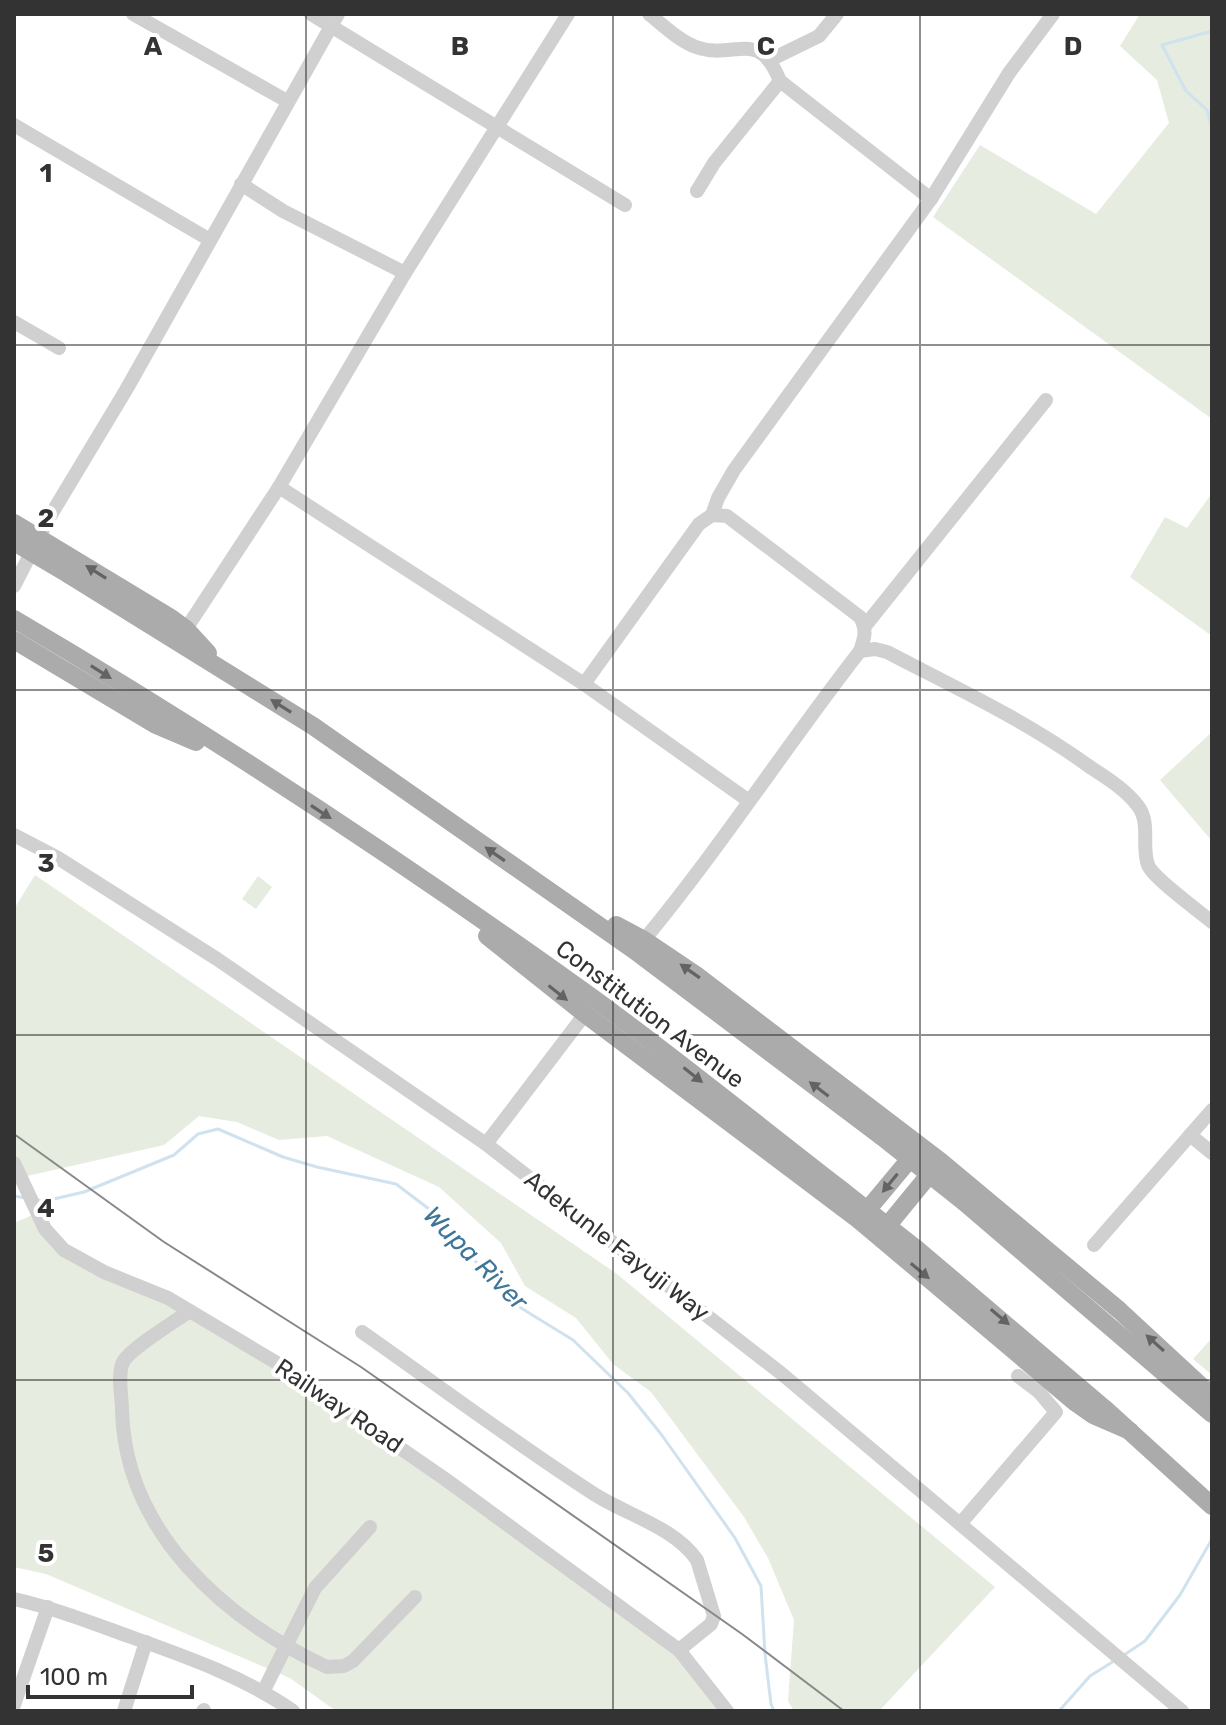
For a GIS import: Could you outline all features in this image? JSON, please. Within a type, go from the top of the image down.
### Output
[{"type":"main road","points":[[22,536],[186,629],[223,670]]},
{"type":"main road","name":"Constitution Avenue","points":[[22,536],[68,574],[313,726],[634,950],[964,1202],[1212,1414]]},
{"type":"main road","name":"Constitution Avenue","points":[[14,619],[247,764],[459,904],[595,1000],[918,1250],[1130,1431],[1206,1501]]},
{"type":"main road","points":[[14,640],[156,725],[247,764]]},
{"type":"main road","points":[[527,876],[644,940],[696,975],[940,1161],[1119,1310],[1212,1396]]},
{"type":"main road","points":[[459,904],[495,944],[859,1220],[1076,1403],[1093,1415],[1130,1431]]},
{"type":"main road","points":[[859,1220],[920,1146]]},
{"type":"main road","points":[[879,1236],[940,1161]]},
{"type":"street","points":[[133,14],[287,101]]},
{"type":"street","points":[[311,14],[334,20],[497,129],[625,205]]},
{"type":"street","points":[[186,629],[279,487],[405,273],[568,14]]},
{"type":"street","points":[[649,14],[697,48],[753,49],[772,59],[780,81],[931,199]]},
{"type":"street","points":[[772,59],[819,36],[837,14]]},
{"type":"street","points":[[584,684],[699,524],[712,515],[734,470],[931,199],[1009,73],[1053,14]]},
{"type":"street","points":[[14,586],[22,536],[49,518],[126,390],[334,20]]},
{"type":"street","points":[[697,191],[714,163],[780,81]]},
{"type":"street","points":[[14,125],[210,240]]},
{"type":"street","points":[[241,184],[283,211],[405,273]]},
{"type":"street","points":[[14,322],[59,348]]},
{"type":"street","points":[[865,626],[1046,400]]},
{"type":"street","points":[[279,487],[584,684],[749,801]]},
{"type":"street","points":[[644,940],[860,651],[866,635],[860,617],[727,516],[712,515]]},
{"type":"street","points":[[860,651],[881,650],[972,695],[1068,751],[1117,786],[1140,808],[1151,871],[1212,922]]},
{"type":"street","name":"Adekunle Fayuji Way","points":[[14,835],[58,858],[217,959],[486,1144],[782,1374],[1182,1711]]},
{"type":"street","points":[[486,1144],[585,1014]]},
{"type":"street","points":[[1094,1245],[1212,1110]]},
{"type":"street","points":[[1190,1135],[1212,1153]]},
{"type":"street","name":"Railway Road","points":[[16,1169],[54,1240],[74,1257],[152,1291],[277,1363],[445,1479],[679,1650],[727,1711]]},
{"type":"street","points":[[190,1311],[128,1354],[120,1372],[123,1441],[127,1458],[157,1527],[187,1567],[227,1606],[327,1667],[344,1666],[415,1597]]},
{"type":"street","points":[[362,1332],[591,1492],[661,1530],[692,1553],[697,1560],[714,1616],[711,1624],[679,1650]]},
{"type":"street","points":[[960,1524],[1056,1412],[1039,1392],[1018,1376]]},
{"type":"street","points":[[265,1711],[266,1694],[286,1644],[315,1588],[370,1527]]},
{"type":"street","points":[[14,1599],[48,1607],[211,1667],[293,1711]]},
{"type":"street","points":[[14,1705],[48,1607]]},
{"type":"street","points":[[124,1711],[146,1642]]},
{"type":"shaded area","points":[[1140,14],[1212,14],[1212,419],[933,217],[980,145],[1096,214],[1169,123],[1157,80],[1120,46]]},
{"type":"shaded area","points":[[1212,493],[1212,636],[1130,577],[1165,517],[1187,528]]},
{"type":"shaded area","points":[[1212,732],[1212,841],[1160,780]]},
{"type":"shaded area","points":[[35,875],[617,1274],[995,1587],[879,1711],[794,1711],[788,1701],[794,1620],[768,1558],[744,1517],[651,1392],[613,1364],[576,1318],[525,1286],[501,1243],[439,1187],[327,1136],[279,1140],[237,1122],[199,1116],[164,1145],[14,1179],[14,909]]},
{"type":"shaded area","points":[[258,876],[272,887],[256,909],[242,899]]},
{"type":"shaded area","points":[[37,1213],[45,1229],[104,1272],[277,1363],[679,1650],[727,1711],[336,1711],[290,1678],[46,1574],[14,1567],[14,1223]]},
{"type":"shaded area","points":[[1212,1338],[1212,1375],[1193,1359]]},
{"type":"waterway","points":[[1212,31],[1162,45],[1186,91],[1207,110],[1212,128]]},
{"type":"waterway","name":"Wupa River","points":[[37,1200],[84,1192],[174,1155],[198,1134],[218,1129],[283,1157],[396,1184],[433,1212],[489,1277],[521,1308],[573,1340],[628,1393],[661,1434],[735,1538],[761,1586],[765,1654],[774,1711]]},
{"type":"waterway","name":"Wupa River","points":[[14,1196],[26,1198]]},
{"type":"waterway","points":[[1124,1655],[1145,1641],[1180,1595],[1212,1539]]},
{"type":"waterway","points":[[1059,1711],[1090,1676],[1114,1661]]},
{"type":"tram line","points":[[14,1134],[164,1242],[361,1367],[742,1634],[844,1711]]}]
